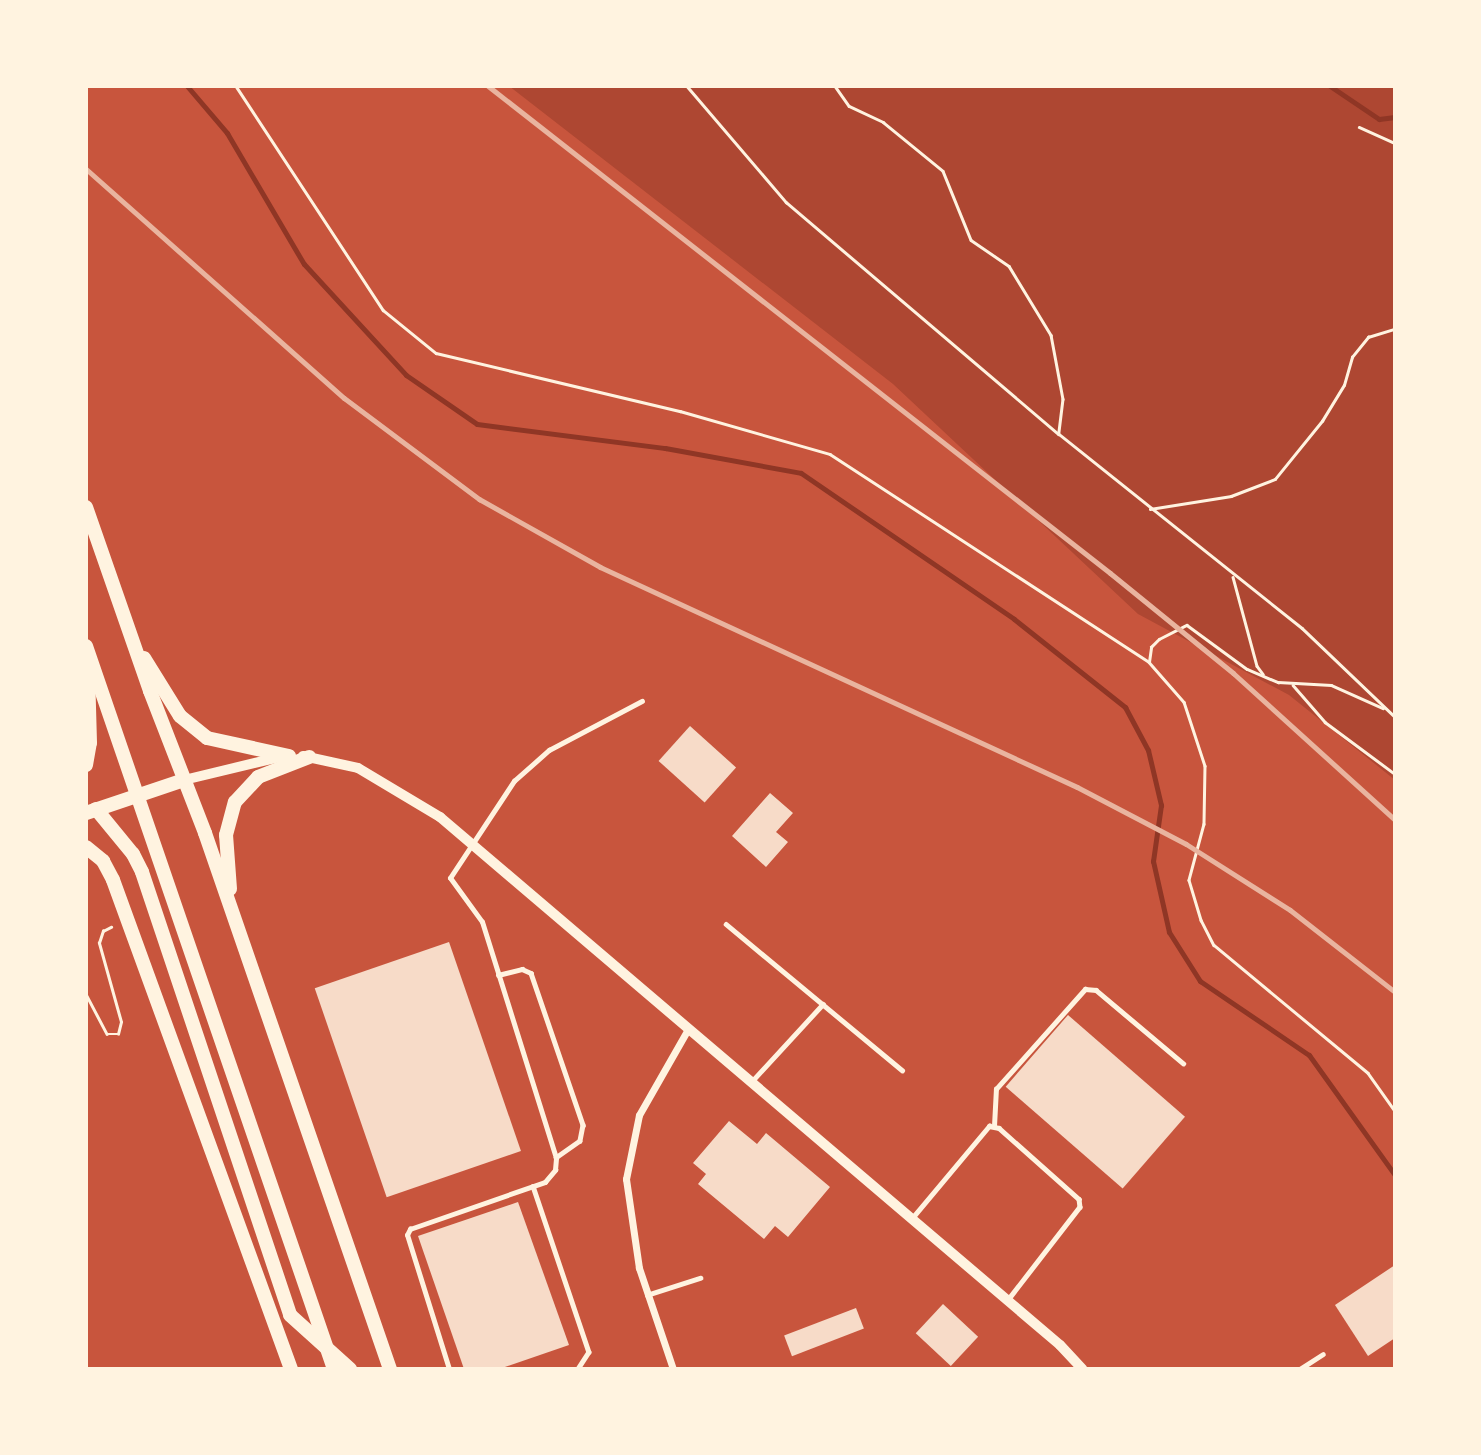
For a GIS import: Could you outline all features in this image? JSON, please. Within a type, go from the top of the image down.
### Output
[{"type":"main road","points":[[86,507],[233,915],[390,1369]]},
{"type":"main road","points":[[127,626],[169,700],[192,728],[232,747],[289,756]]},
{"type":"main road","points":[[86,648],[90,733],[86,765]]},
{"type":"main road","points":[[86,648],[334,1369]]},
{"type":"main road","points":[[233,915],[226,835],[235,802],[258,777],[309,757]]},
{"type":"main road","points":[[184,780],[91,811],[133,853],[142,872],[290,1315],[350,1369]]},
{"type":"main road","points":[[86,847],[103,861],[113,880],[291,1369]]},
{"type":"street","points":[[184,780],[289,756],[309,757],[358,768],[390,783],[473,846],[687,1031],[1007,1300],[1082,1369]]},
{"type":"street","points":[[673,1369],[646,1296],[627,1209],[628,1157],[649,1092],[687,1031]]},
{"type":"lane","points":[[449,1369],[407,1235],[410,1229],[533,1186],[555,1170],[556,1158],[482,922],[450,878],[514,781],[549,750],[642,701]]},
{"type":"lane","points":[[726,924],[902,1070]]},
{"type":"lane","points":[[498,975],[522,969],[531,973],[583,1125],[580,1141],[556,1158]]},
{"type":"lane","points":[[994,1126],[996,1089],[1085,989],[1096,990],[1183,1063]]},
{"type":"lane","points":[[750,1084],[823,1003]]},
{"type":"lane","points":[[911,1220],[989,1126],[994,1126],[1079,1199],[1080,1207],[1007,1300]]},
{"type":"lane","points":[[533,1186],[589,1352],[578,1369]]},
{"type":"lane","points":[[646,1296],[699,1278]]},
{"type":"lane","points":[[1300,1369],[1323,1354]]},
{"type":"path","points":[[236,86],[383,310],[436,353],[680,411],[830,454],[1149,662],[1184,702],[1205,766],[1203,824],[1189,880],[1200,920],[1214,945],[1368,1073],[1395,1111]]},
{"type":"path","points":[[687,86],[786,202],[1059,434],[1233,576],[1302,628],[1395,717]]},
{"type":"path","points":[[835,86],[849,106],[883,122],[943,172],[971,240],[1009,266],[1052,335],[1063,399],[1059,434]]},
{"type":"path","points":[[1359,127],[1395,144]]},
{"type":"path","points":[[1150,509],[1231,496],[1275,479],[1322,421],[1344,385],[1352,357],[1368,337],[1395,329]]},
{"type":"path","points":[[1233,576],[1257,666],[1265,676]]},
{"type":"path","points":[[1149,662],[1151,648],[1159,639],[1187,625],[1247,669],[1293,685],[1331,685],[1387,710]]},
{"type":"path","points":[[1293,685],[1325,722],[1395,774]]},
{"type":"path","points":[[86,994],[107,1034],[118,1034],[121,1022],[99,943],[103,931],[111,927]]},
{"type":"shaded area","points":[[509,86],[1395,86],[1395,780],[1289,695],[1138,614],[893,384]]},
{"type":"building","points":[[690,726],[736,767],[705,802],[659,761]]},
{"type":"building","points":[[770,793],[793,813],[776,832],[788,842],[766,867],[732,836]]},
{"type":"building","points":[[449,942],[521,1151],[387,1197],[315,988]]},
{"type":"building","points":[[1068,1015],[1185,1117],[1123,1188],[1006,1087]]},
{"type":"building","points":[[729,1121],[757,1144],[766,1133],[830,1187],[788,1237],[775,1226],[764,1239],[698,1184],[706,1174],[693,1163]]},
{"type":"building","points":[[518,1202],[569,1345],[499,1369],[464,1369],[418,1236]]},
{"type":"building","points":[[1395,1265],[1395,1338],[1368,1356],[1335,1305]]},
{"type":"building","points":[[943,1304],[978,1337],[951,1366],[916,1333]]},
{"type":"building","points":[[856,1308],[864,1329],[792,1356],[784,1336]]},
{"type":"waterway","points":[[187,86],[227,133],[304,264],[406,375],[477,424],[665,448],[801,473],[1014,619],[1125,707],[1148,750],[1161,805],[1153,861],[1169,932],[1200,981],[1309,1055],[1395,1175]]},
{"type":"waterway","points":[[1330,86],[1379,119],[1395,117]]},
{"type":"railway","points":[[488,86],[1110,573],[1233,673],[1395,820]]},
{"type":"railway","points":[[86,169],[344,398],[479,499],[600,567],[1077,787],[1186,844],[1290,910],[1395,992]]}]
